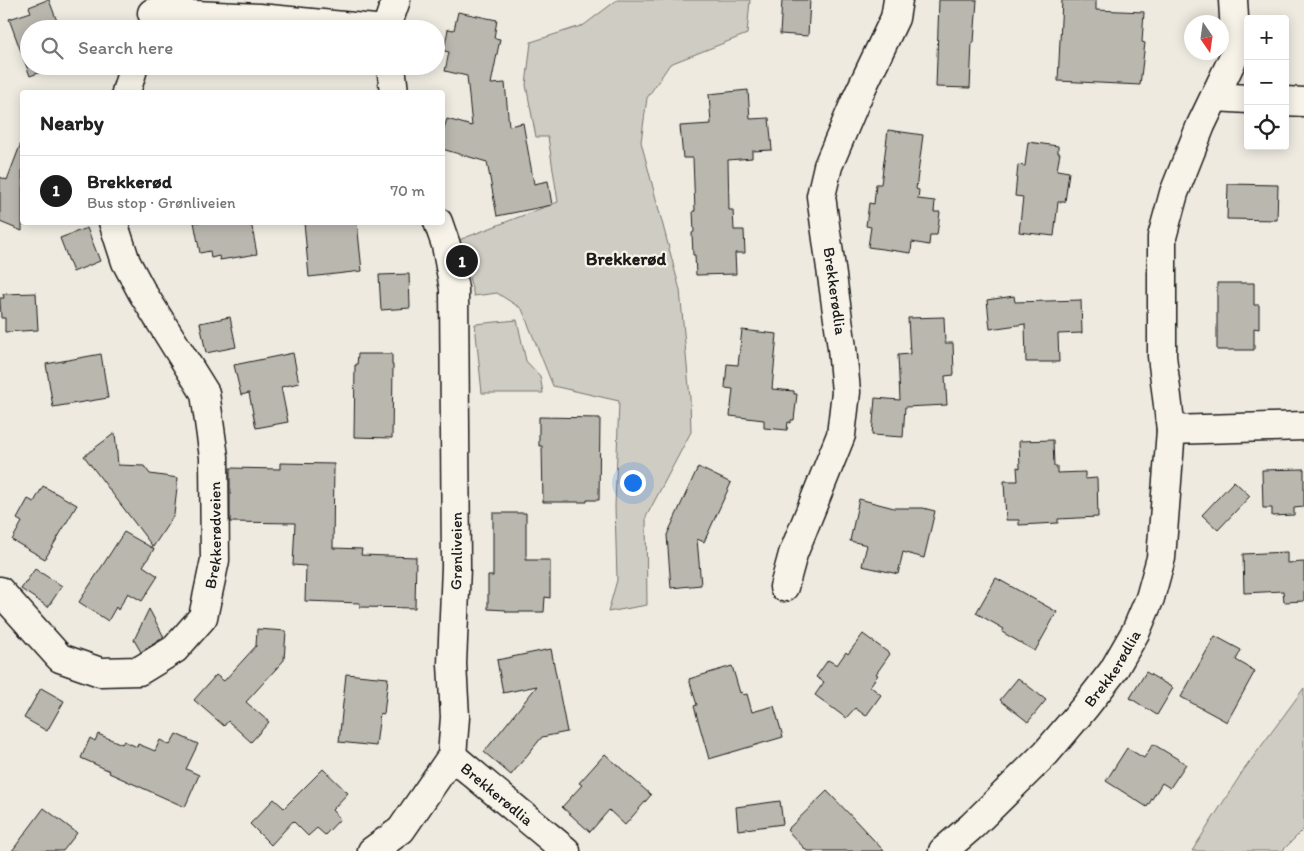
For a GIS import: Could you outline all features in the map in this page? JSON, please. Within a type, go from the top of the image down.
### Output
[{"type":"street","points":[[389,20],[396,0]]},
{"type":"street","name":"Brekkerødlia","points":[[784,586],[793,554],[842,434],[846,392],[842,348],[821,196],[828,166],[856,100],[895,18],[898,0]]},
{"type":"street","name":"Brekkerødlia","points":[[943,851],[972,826],[1046,754],[1113,671],[1136,631],[1150,598],[1161,558],[1171,430],[1162,356],[1162,237],[1174,193],[1201,126],[1236,52],[1233,0]]},
{"type":"street","points":[[151,14],[280,20]]},
{"type":"street","points":[[127,90],[131,75]]},
{"type":"street","points":[[392,75],[394,90]]},
{"type":"street","points":[[1215,97],[1244,99]]},
{"type":"street","points":[[1289,101],[1304,102]]},
{"type":"street","name":"Brekkerødveien","points":[[0,591],[60,658],[100,672],[139,671],[175,649],[203,617],[215,560],[214,456],[205,393],[142,292],[126,262],[113,225]]},
{"type":"street","name":"Grønliveien","points":[[439,225],[446,245],[454,289],[456,567],[452,664],[455,717],[452,756]]},
{"type":"street","points":[[1171,430],[1304,426]]},
{"type":"street","points":[[372,851],[401,830],[452,756]]},
{"type":"street","name":"Brekkerødlia","points":[[452,756],[566,851]]},
{"type":"shaded area","points":[[617,0],[750,0],[747,34],[670,64],[647,98],[641,142],[680,290],[690,398],[691,432],[646,517],[647,605],[608,612],[617,580],[615,506],[619,401],[553,386],[522,309],[497,293],[474,296],[459,240],[558,202],[548,137],[536,137],[526,85],[531,42],[584,25]]},
{"type":"shaded area","points":[[517,320],[526,361],[540,376],[543,393],[482,393],[475,324]]},
{"type":"shaded area","points":[[1304,688],[1304,829],[1282,851],[1192,851],[1243,771]]},
{"type":"building","points":[[49,0],[57,20],[20,20],[20,49],[9,19],[31,12],[29,7]]},
{"type":"building","points":[[782,0],[810,0],[808,36],[780,34]]},
{"type":"building","points":[[939,0],[977,0],[974,42],[972,42],[970,88],[936,87]]},
{"type":"building","points":[[1062,0],[1096,0],[1096,10],[1144,12],[1142,42],[1145,43],[1140,85],[1058,81]]},
{"type":"building","points":[[458,12],[497,20],[494,38],[500,39],[491,84],[505,83],[509,126],[523,123],[534,184],[548,181],[552,205],[497,216],[487,162],[445,150],[445,125],[447,119],[472,126],[467,76],[445,71],[449,52],[445,51],[448,29],[454,30]]},
{"type":"building","points":[[748,90],[750,119],[769,118],[772,150],[752,151],[752,158],[728,160],[729,210],[733,210],[734,230],[744,230],[745,253],[735,253],[736,274],[696,275],[692,233],[694,232],[693,211],[695,211],[693,158],[683,158],[680,126],[711,124],[709,94]]},
{"type":"building","points":[[888,130],[923,135],[916,189],[919,190],[918,199],[935,201],[934,212],[940,212],[937,235],[930,235],[929,245],[912,242],[911,253],[868,247],[871,227],[866,226],[869,203],[874,204],[876,184],[881,184]]},
{"type":"building","points":[[1028,142],[1058,146],[1058,153],[1060,153],[1057,170],[1069,172],[1065,202],[1058,202],[1054,236],[1019,232],[1023,197],[1015,196],[1018,165],[1025,166]]},
{"type":"building","points":[[20,146],[20,225],[22,225],[22,231],[0,222],[0,177],[7,180]]},
{"type":"building","points":[[1228,184],[1278,185],[1277,220],[1227,219]]},
{"type":"building","points":[[195,225],[252,225],[257,254],[220,260],[219,256],[211,258],[210,251],[200,253]]},
{"type":"building","points":[[304,225],[357,225],[362,271],[309,277]]},
{"type":"building","points":[[87,228],[100,261],[73,272],[60,238]]},
{"type":"building","points":[[409,274],[410,308],[381,310],[379,275]]},
{"type":"building","points":[[1217,283],[1254,283],[1254,305],[1259,305],[1259,329],[1254,328],[1254,350],[1217,350]]},
{"type":"building","points":[[36,293],[38,330],[5,332],[5,318],[1,318],[0,298],[4,298],[3,294]]},
{"type":"building","points":[[1014,296],[1015,302],[1081,300],[1082,333],[1058,334],[1059,362],[1026,362],[1025,324],[990,329],[987,300]]},
{"type":"building","points":[[230,317],[236,347],[206,353],[200,323]]},
{"type":"building","points":[[944,317],[945,343],[953,343],[954,375],[945,376],[947,405],[905,407],[903,437],[872,435],[875,398],[900,400],[898,355],[910,354],[908,318]]},
{"type":"building","points":[[742,330],[777,334],[772,389],[794,391],[794,394],[797,394],[794,420],[791,420],[791,423],[788,422],[787,430],[764,428],[764,420],[730,416],[733,389],[725,388],[727,364],[738,365]]},
{"type":"building","points":[[293,353],[299,383],[281,387],[288,422],[256,428],[249,393],[241,395],[234,365]]},
{"type":"building","points":[[101,354],[108,398],[53,407],[46,364]]},
{"type":"building","points":[[358,354],[392,354],[392,438],[354,437],[355,365],[357,365]]},
{"type":"building","points":[[539,417],[600,418],[599,500],[587,500],[587,502],[543,502],[542,446],[539,446]]},
{"type":"building","points":[[115,433],[118,465],[144,466],[150,474],[178,478],[174,515],[153,547],[84,456]]},
{"type":"building","points":[[1053,440],[1054,466],[1057,466],[1057,473],[1085,472],[1085,479],[1097,478],[1098,517],[1058,519],[1058,523],[1019,525],[1019,520],[1006,520],[1004,481],[1018,481],[1017,467],[1020,468],[1019,441]]},
{"type":"building","points":[[280,463],[334,464],[333,548],[362,549],[361,555],[416,557],[415,608],[360,607],[360,603],[305,601],[306,566],[293,565],[295,523],[230,522],[230,468],[280,469]]},
{"type":"building","points":[[698,467],[731,483],[704,542],[697,539],[701,585],[671,588],[667,535]]},
{"type":"building","points":[[1304,469],[1304,507],[1294,508],[1294,515],[1272,516],[1272,508],[1263,508],[1262,470]]},
{"type":"building","points":[[1234,481],[1250,496],[1218,530],[1202,515]]},
{"type":"building","points":[[43,486],[77,505],[45,559],[12,540],[22,522],[17,519],[28,499],[34,502]]},
{"type":"building","points":[[859,499],[894,508],[923,508],[935,511],[924,558],[903,552],[898,574],[862,566],[867,545],[850,541]]},
{"type":"building","points":[[493,513],[526,513],[526,560],[550,560],[550,598],[545,597],[544,612],[506,612],[506,610],[488,609],[488,576],[493,576]]},
{"type":"building","points":[[124,532],[154,549],[143,566],[158,576],[142,601],[128,593],[118,610],[116,607],[108,621],[79,602]]},
{"type":"building","points":[[1287,552],[1287,563],[1304,562],[1304,601],[1284,602],[1283,591],[1244,593],[1243,554]]},
{"type":"building","points":[[35,569],[62,586],[48,607],[21,589]]},
{"type":"building","points":[[996,578],[1057,612],[1035,651],[1002,632],[1004,629],[976,613]]},
{"type":"building","points":[[149,609],[164,637],[141,652],[134,640]]},
{"type":"building","points":[[257,629],[286,631],[284,660],[246,702],[269,722],[251,742],[228,721],[224,726],[194,700],[216,675],[224,681],[256,646]]},
{"type":"building","points":[[863,634],[890,654],[870,686],[881,695],[866,716],[855,708],[846,718],[815,695],[824,682],[816,677],[828,660],[837,665]]},
{"type":"building","points":[[1215,636],[1241,650],[1236,660],[1255,671],[1227,722],[1181,697]]},
{"type":"building","points":[[551,649],[567,732],[542,737],[511,775],[484,752],[537,686],[503,693],[497,660]]},
{"type":"building","points":[[732,666],[740,693],[742,692],[743,695],[747,694],[752,712],[774,706],[783,737],[709,759],[694,706],[697,705],[689,679]]},
{"type":"building","points":[[1146,672],[1173,688],[1157,715],[1130,698]]},
{"type":"building","points":[[346,674],[388,678],[384,714],[380,713],[376,746],[339,742]]},
{"type":"building","points":[[1018,678],[1046,700],[1028,722],[1000,700]]},
{"type":"building","points":[[41,688],[64,701],[47,731],[24,718]]},
{"type":"building","points":[[98,734],[122,744],[124,741],[137,747],[138,744],[155,751],[160,740],[170,745],[176,734],[198,744],[186,769],[199,775],[185,807],[109,773],[110,771],[81,758],[90,738],[95,741]]},
{"type":"building","points":[[1153,744],[1186,764],[1170,788],[1162,783],[1147,807],[1106,781],[1127,748],[1144,758]]},
{"type":"building","points":[[605,754],[651,795],[625,825],[609,810],[590,832],[562,807],[582,785],[579,783]]},
{"type":"building","points":[[323,769],[348,793],[332,810],[340,819],[325,835],[317,828],[308,836],[293,821],[271,845],[250,824],[274,799],[284,808]]},
{"type":"building","points":[[827,791],[884,851],[807,851],[787,830]]},
{"type":"building","points":[[780,801],[783,824],[738,830],[736,807]]},
{"type":"building","points":[[44,808],[77,833],[63,851],[12,851]]},
{"type":"place","name":"Brekkerød","points":[[462,261]]},
{"type":"district","name":"Brekkerød","points":[[626,259]]}]
